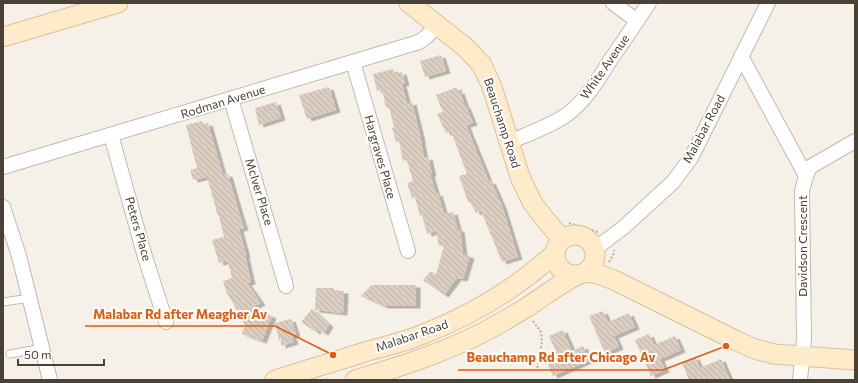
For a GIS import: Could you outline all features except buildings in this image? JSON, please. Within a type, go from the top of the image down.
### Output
[{"type":"main road","points":[[3,37],[118,3]]},
{"type":"main road","name":"Beauchamp Road","points":[[409,3],[466,47],[482,65],[492,87],[520,177],[532,202],[562,238],[557,264],[560,269],[569,275],[581,274]]},
{"type":"main road","points":[[562,238],[575,235],[587,239],[604,255],[755,349],[774,354],[855,360]]},
{"type":"main road","name":"Malabar Road","points":[[275,380],[419,336],[452,322],[490,302],[538,269],[562,238]]},
{"type":"main road","points":[[581,274],[598,274],[604,255]]},
{"type":"main road","points":[[581,274],[591,268],[594,262],[604,255]]},
{"type":"main road","name":"Malabar Road","points":[[354,380],[400,367],[444,350],[483,332],[520,312],[554,287],[581,274]]},
{"type":"street","points":[[613,3],[637,21]]},
{"type":"street","name":"White Avenue","points":[[509,142],[547,126],[576,107],[585,98],[649,3]]},
{"type":"street","name":"Malabar Road","points":[[604,255],[624,227],[673,182],[691,158],[768,3]]},
{"type":"street","name":"Rodman Avenue","points":[[3,167],[419,42],[437,25]]},
{"type":"street","points":[[741,56],[806,176]]},
{"type":"street","name":"Hargraves Place","points":[[353,62],[408,252]]},
{"type":"street","name":"McIver Place","points":[[231,99],[286,286]]},
{"type":"street","name":"Peters Place","points":[[111,135],[145,257],[166,322]]},
{"type":"street","points":[[806,176],[810,167],[855,141]]},
{"type":"street","name":"Davidson Crescent","points":[[800,380],[804,338],[802,191],[806,176]]},
{"type":"street","points":[[3,207],[19,256],[50,380]]},
{"type":"lane","points":[[3,302],[30,298]]},
{"type":"lane","points":[[10,354],[43,348]]},
{"type":"path","points":[[562,238],[597,232],[604,255]]},
{"type":"path","points":[[533,321],[541,332],[542,341],[536,369]]},
{"type":"place","name":"Beauchamp Rd after Chicago Av","points":[[726,346]]},
{"type":"place","name":"Malabar Rd after Meagher Av","points":[[333,355]]}]
